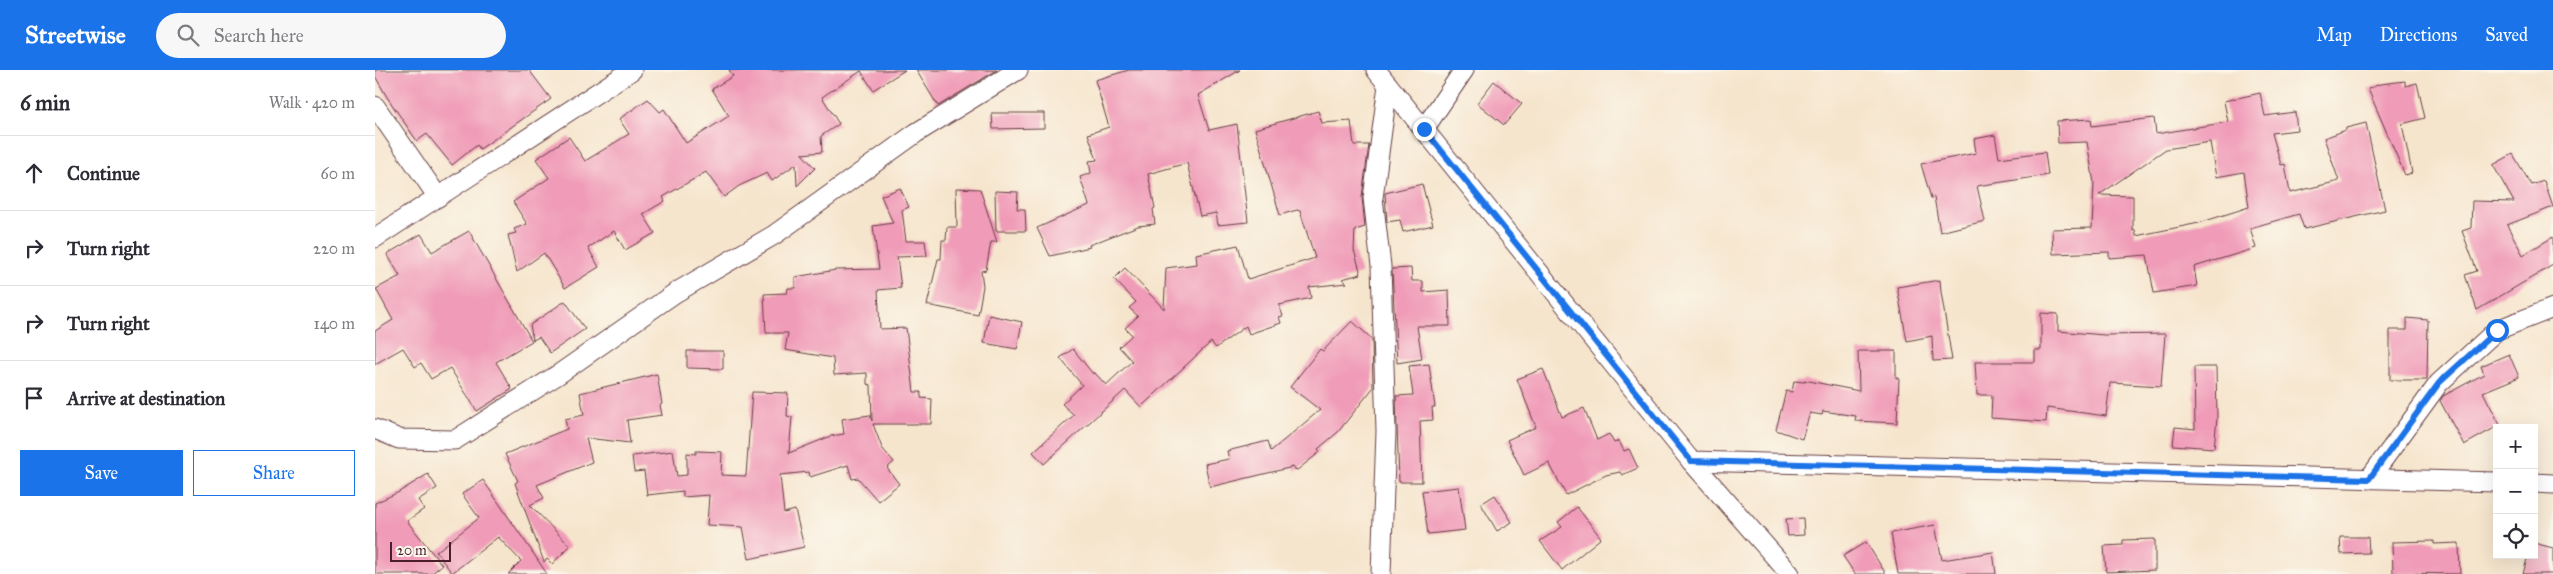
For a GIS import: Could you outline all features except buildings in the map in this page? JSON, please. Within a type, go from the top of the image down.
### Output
[{"type":"street","points":[[375,238],[632,70]]},
{"type":"street","points":[[375,429],[399,439],[455,440],[559,374],[675,293],[774,235],[916,133],[1018,70]]},
{"type":"street","points":[[1376,70],[1691,461],[1790,574]]},
{"type":"street","points":[[1424,129],[1464,70]]},
{"type":"street","points":[[1381,574],[1386,412],[1381,266],[1373,198],[1388,85]]},
{"type":"street","points":[[375,106],[438,197]]},
{"type":"street","points":[[2369,479],[2439,383],[2497,330],[2553,308]]},
{"type":"street","points":[[1691,461],[2493,482]]},
{"type":"street","points":[[2538,483],[2553,484]]},
{"type":"route","points":[[1424,129],[1691,461],[2369,479],[2439,383],[2497,330]]}]
